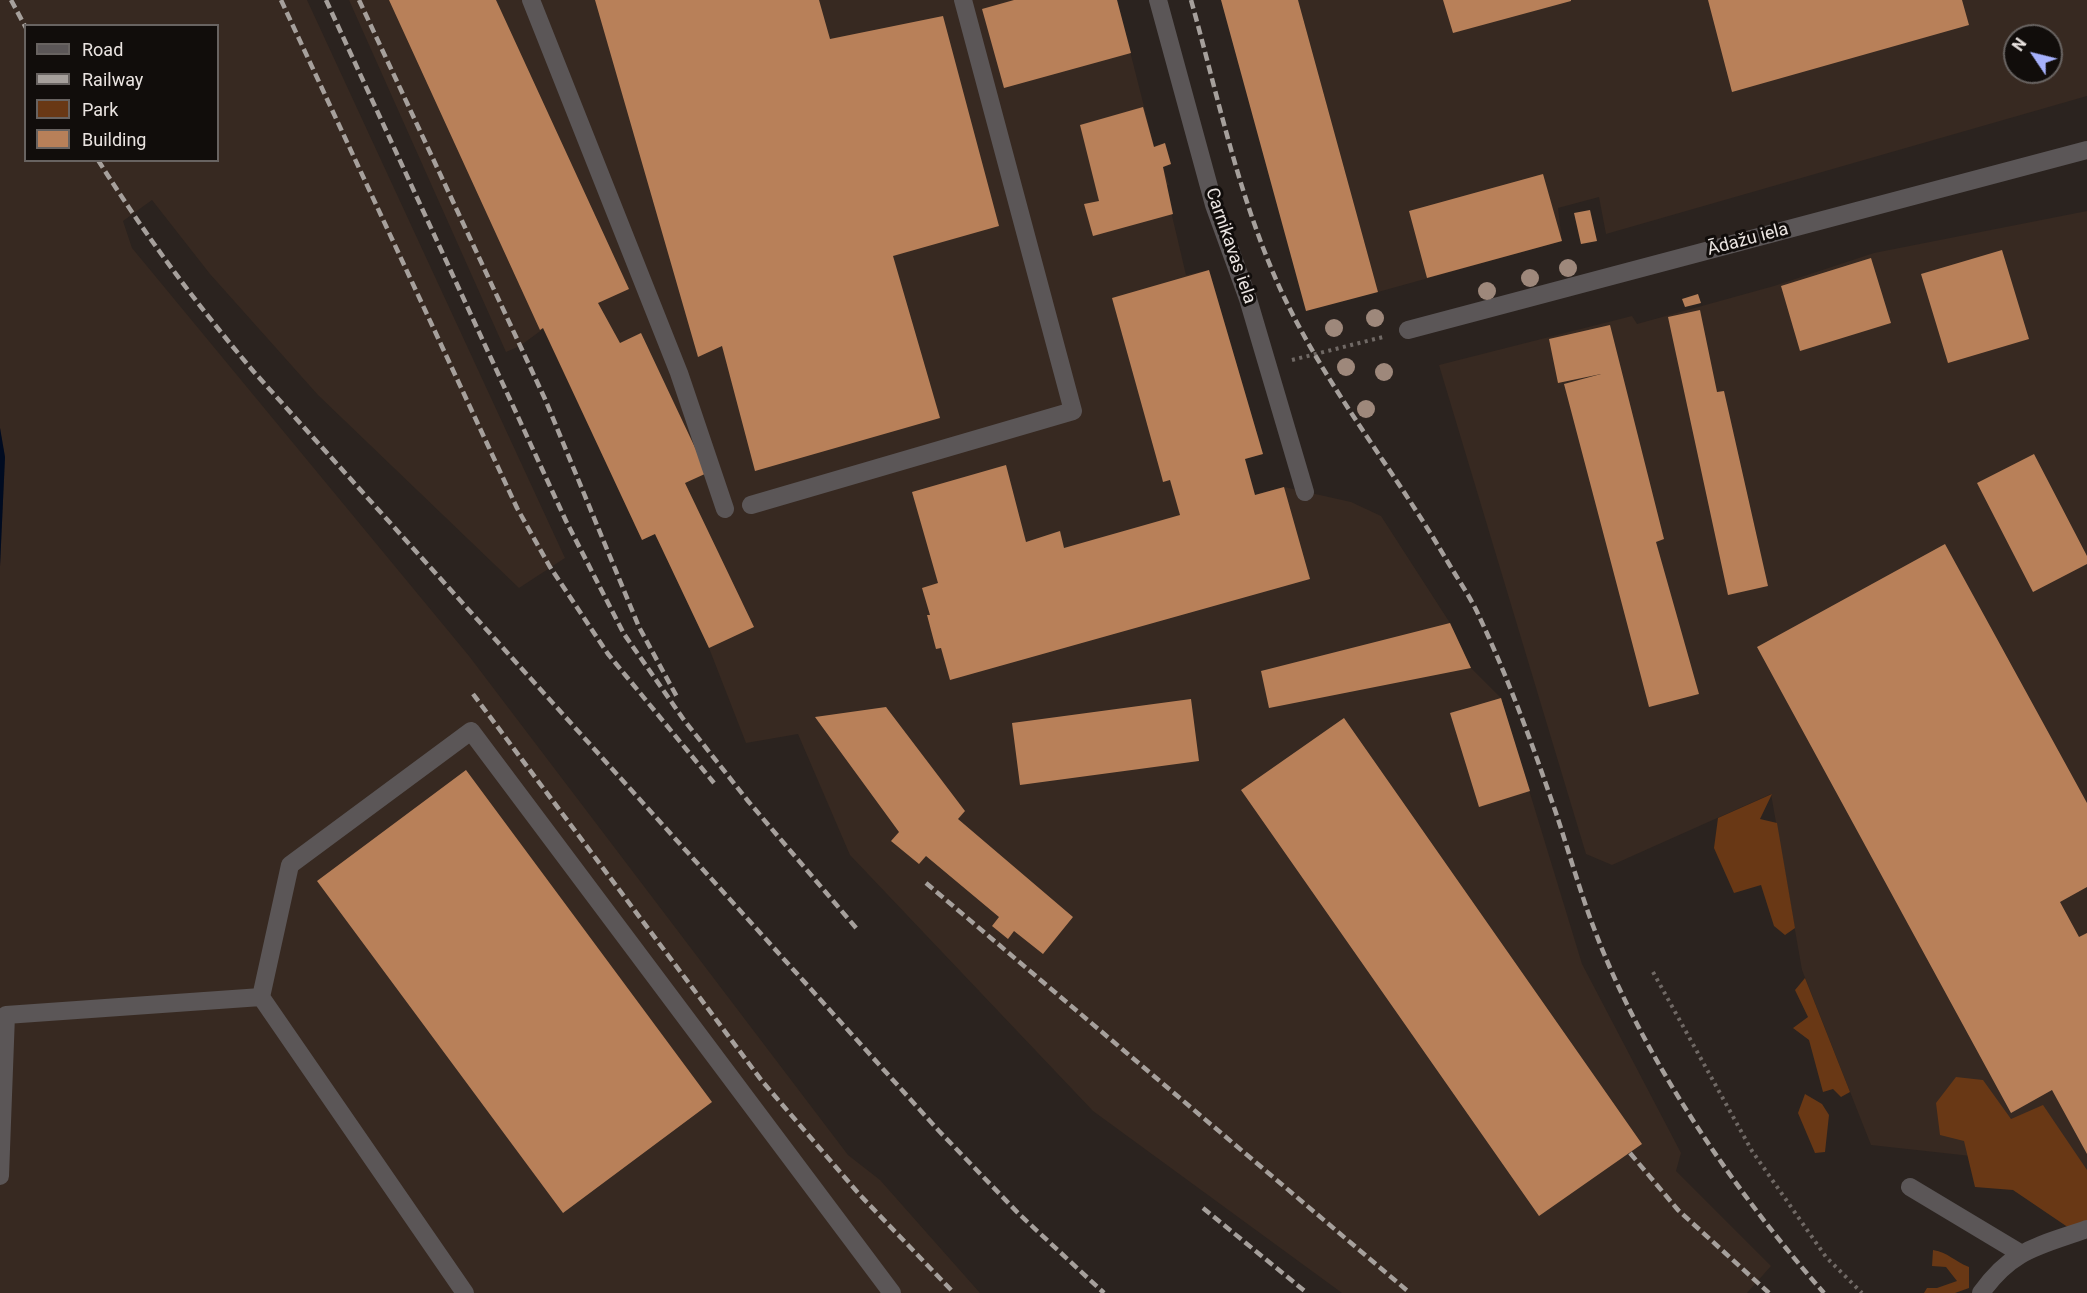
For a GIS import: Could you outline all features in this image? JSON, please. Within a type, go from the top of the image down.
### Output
[{"type":"street","points":[[531,0],[679,373],[725,509]]},
{"type":"street","points":[[751,505],[1073,411],[963,0]]},
{"type":"street","name":"Carnikavas iela","points":[[1158,0],[1214,205],[1248,299],[1305,492]]},
{"type":"street","name":"Ādažu iela","points":[[1408,330],[2087,150]]},
{"type":"street","points":[[465,1293],[261,997],[290,864],[471,731],[892,1293]]},
{"type":"street","points":[[0,1176],[6,1015],[261,997]]},
{"type":"street","points":[[1910,1187],[2020,1253]]},
{"type":"street","points":[[1981,1293],[1993,1276],[2020,1253],[2087,1229]]},
{"type":"path","points":[[1268,366],[1408,330]]},
{"type":"path","points":[[1653,972],[1752,1152],[1826,1257],[1862,1293]]},
{"type":"shaded area","points":[[0,0],[307,0],[565,558],[519,588],[318,395],[210,274],[152,200],[123,221],[132,248],[469,656],[848,1155],[880,1180],[980,1293],[0,1293],[0,566],[5,457],[0,428]]},
{"type":"shaded area","points":[[349,0],[1117,0],[1154,146],[1165,143],[1171,164],[1163,167],[1169,185],[1165,186],[1186,275],[1209,270],[1263,454],[1245,459],[1255,495],[1284,487],[1351,502],[1381,516],[1450,623],[1471,668],[1501,698],[1582,964],[1681,1153],[1676,1171],[1771,1266],[1747,1293],[1342,1293],[1093,1111],[850,855],[798,734],[746,743],[709,648],[655,534],[642,540],[543,329],[520,346],[506,352]]},
{"type":"shaded area","points":[[1298,0],[2087,0],[2087,96],[1606,234],[1599,197],[1558,208],[1562,241],[1378,292]]},
{"type":"shaded area","points":[[2087,211],[2087,1181],[1980,1157],[1871,1145],[1802,970],[1771,794],[1612,865],[1586,854],[1439,365],[1632,316],[1637,324],[1774,286],[1874,253]]},
{"type":"green space","points":[[1772,794],[1760,819],[1777,823],[1795,928],[1785,935],[1774,926],[1761,885],[1734,893],[1714,848],[1718,818]]},
{"type":"green space","points":[[1805,978],[1850,1092],[1841,1097],[1833,1089],[1823,1092],[1809,1040],[1793,1028],[1808,1017],[1795,990]]},
{"type":"green space","points":[[1956,1077],[1983,1080],[2011,1119],[2043,1105],[2087,1170],[2087,1223],[2075,1232],[2013,1190],[1975,1187],[1964,1141],[1940,1135],[1936,1103]]},
{"type":"green space","points":[[1805,1094],[1822,1104],[1829,1115],[1825,1152],[1815,1153],[1798,1113]]},
{"type":"green space","points":[[1933,1250],[1969,1267],[1969,1288],[1955,1293],[1924,1293],[1927,1288],[1937,1288],[1957,1281],[1946,1267],[1932,1266]]},
{"type":"water","points":[[0,428],[5,457],[0,566]]},
{"type":"building","points":[[389,0],[496,0],[629,289],[598,303],[620,343],[641,333],[707,473],[685,483],[754,627],[709,648],[655,534],[642,540],[543,328],[540,330]]},
{"type":"building","points":[[595,0],[819,0],[830,39],[943,16],[999,226],[893,256],[940,418],[755,471],[722,346],[698,357]]},
{"type":"building","points":[[1014,0],[1117,0],[1131,53],[1004,88],[982,9]]},
{"type":"building","points":[[1221,0],[1298,0],[1378,292],[1306,311]]},
{"type":"building","points":[[1443,0],[1571,0],[1571,1],[1453,33]]},
{"type":"building","points":[[1708,0],[1962,0],[1969,25],[1732,92]]},
{"type":"building","points":[[1143,107],[1154,147],[1165,143],[1171,164],[1163,167],[1173,214],[1093,236],[1084,204],[1099,201],[1080,125]]},
{"type":"building","points":[[1543,174],[1562,241],[1427,278],[1409,211]]},
{"type":"building","points":[[1590,210],[1597,241],[1581,244],[1574,213]]},
{"type":"building","points":[[2002,250],[2029,339],[1948,363],[1921,274]]},
{"type":"building","points":[[1871,258],[1891,323],[1800,351],[1781,286]]},
{"type":"building","points":[[1209,270],[1263,454],[1245,459],[1255,495],[1284,487],[1310,579],[950,680],[941,648],[936,649],[927,615],[930,615],[922,588],[938,583],[912,492],[1006,465],[1026,542],[1060,531],[1064,548],[1180,515],[1170,480],[1163,482],[1112,298]]},
{"type":"building","points":[[1698,294],[1701,303],[1685,307],[1682,299]]},
{"type":"building","points":[[1700,310],[1717,392],[1724,391],[1768,586],[1728,595],[1668,317]]},
{"type":"building","points":[[1610,325],[1664,539],[1656,542],[1699,694],[1649,707],[1564,384],[1601,374],[1558,383],[1549,339]]},
{"type":"building","points":[[2034,454],[2087,556],[2087,564],[2033,592],[1977,483]]},
{"type":"building","points":[[1945,544],[2087,803],[2087,887],[2060,902],[2079,937],[2087,933],[2087,1154],[2052,1090],[2011,1113],[1757,647]]},
{"type":"building","points":[[1450,623],[1471,668],[1269,708],[1261,671]]},
{"type":"building","points":[[1501,698],[1530,791],[1479,807],[1450,713]]},
{"type":"building","points":[[1191,699],[1199,761],[1020,785],[1012,723]]},
{"type":"building","points":[[886,707],[965,811],[958,819],[1073,917],[1043,954],[1014,931],[1008,939],[992,926],[999,917],[926,856],[919,864],[891,841],[899,832],[815,717]]},
{"type":"building","points":[[1344,718],[1642,1144],[1539,1216],[1241,790]]},
{"type":"building","points":[[466,770],[712,1102],[563,1213],[317,881]]},
{"type":"railway","points":[[11,0],[24,24]]},
{"type":"railway","points":[[281,0],[517,508],[550,567],[608,654],[714,783]]},
{"type":"railway","points":[[326,0],[566,521],[624,634],[684,720],[748,801],[857,929]]},
{"type":"railway","points":[[359,0],[545,399],[639,627],[677,697]]},
{"type":"railway","points":[[1191,0],[1247,203],[1277,281],[1295,319],[1330,380],[1468,594],[1500,664],[1529,738],[1595,931],[1638,1027],[1694,1121],[1725,1167],[1757,1211],[1824,1293]]},
{"type":"railway","points":[[99,162],[172,269],[254,372],[939,1131],[1019,1214],[1104,1293]]},
{"type":"railway","points":[[473,694],[762,1081],[859,1194],[954,1293]]},
{"type":"railway","points":[[926,883],[1410,1293]]},
{"type":"railway","points":[[1630,1153],[1678,1210],[1769,1293]]},
{"type":"railway","points":[[1203,1208],[1307,1293]]}]
